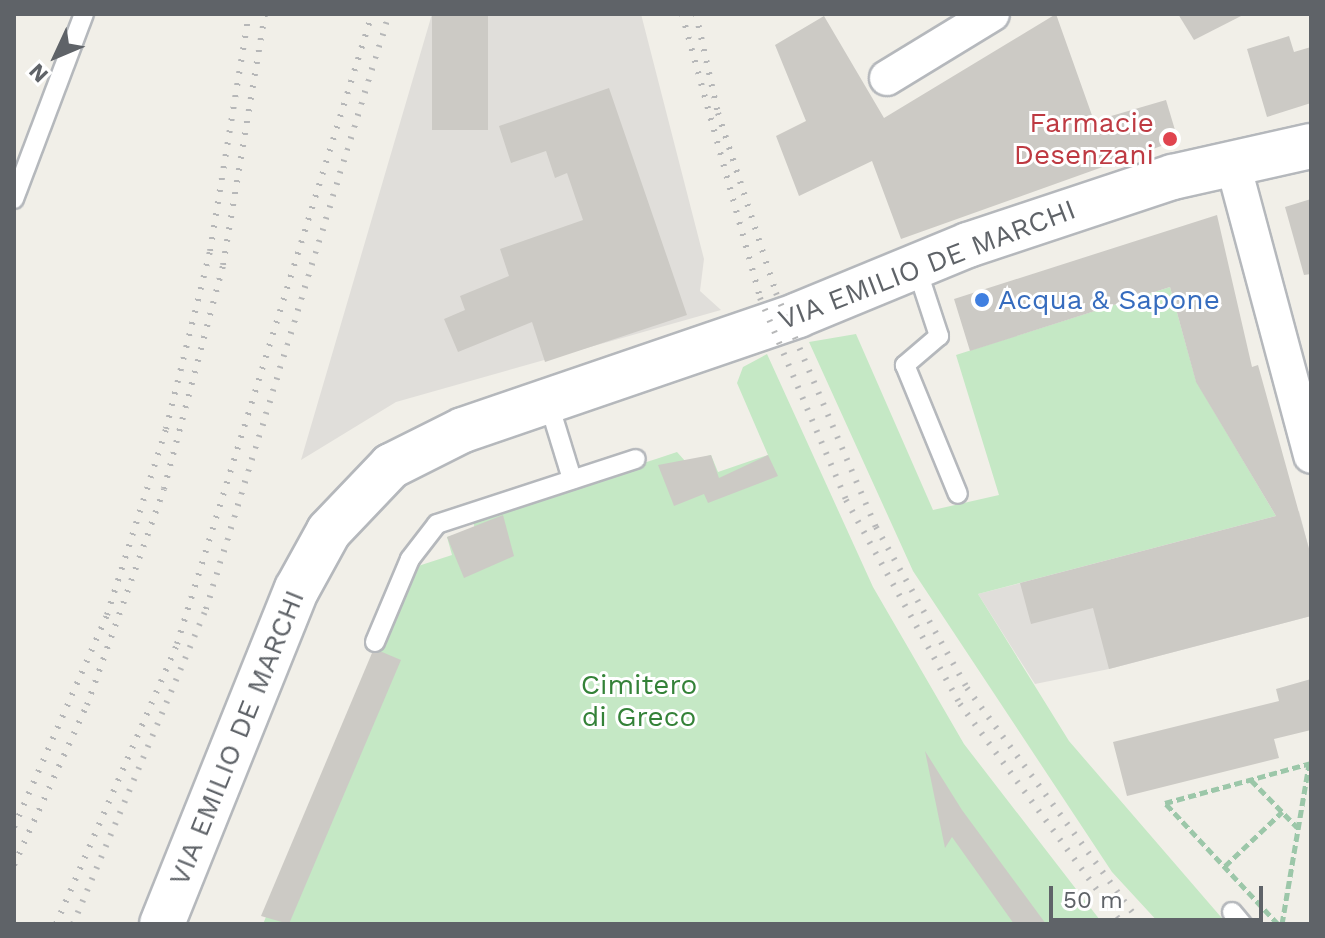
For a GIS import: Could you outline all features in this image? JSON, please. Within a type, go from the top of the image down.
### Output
[{"type":"street","points":[[887,78],[992,14]]},
{"type":"street","name":"VIA EMILIO DE MARCHI","points":[[162,924],[270,643],[329,531],[359,493],[422,447],[916,266],[1173,177],[1311,146]]},
{"type":"street","points":[[1233,164],[1311,456]]},
{"type":"lane","points":[[14,199],[84,14]]},
{"type":"lane","points":[[916,266],[939,336],[905,365],[958,494]]},
{"type":"lane","points":[[548,401],[572,479]]},
{"type":"lane","points":[[375,642],[410,559],[432,528],[636,459]]},
{"type":"path","points":[[1310,763],[1280,924],[1225,866],[1165,803],[1310,763]]},
{"type":"path","points":[[1251,779],[1298,828]]},
{"type":"path","points":[[1225,866],[1282,812]]},
{"type":"shaded area","points":[[432,14],[641,14],[704,259],[700,291],[721,310],[396,402],[301,460]]},
{"type":"shaded area","points":[[1299,511],[1311,556],[1311,616],[1109,669],[1035,684],[978,594]]},
{"type":"green space","points":[[1170,287],[1196,381],[1276,516],[978,594],[1069,741],[1227,924],[1160,924],[1112,872],[913,571],[809,342],[856,334],[933,510],[999,495],[956,355]]},
{"type":"green space","name":"Cimitero di Greco","points":[[767,354],[873,587],[964,744],[1103,924],[263,924],[412,568],[452,555],[447,537],[475,529],[472,518],[677,452],[686,462],[711,455],[718,472],[768,455],[737,383],[743,367]]},
{"type":"building","points":[[432,14],[488,14],[488,130],[432,130]]},
{"type":"building","points":[[1056,14],[1094,121],[1166,100],[1178,140],[901,239],[872,161],[799,196],[776,136],[806,121],[775,45],[824,16],[884,118]]},
{"type":"building","points":[[1178,14],[1245,14],[1194,40]]},
{"type":"building","points":[[1289,36],[1294,52],[1311,47],[1311,103],[1267,117],[1247,49]]},
{"type":"building","points":[[609,88],[687,315],[545,362],[532,322],[458,352],[444,319],[465,310],[460,296],[509,276],[500,249],[583,220],[567,173],[555,178],[546,151],[511,163],[499,126]]},
{"type":"building","points":[[1311,199],[1311,274],[1304,275],[1285,207]]},
{"type":"building","points":[[1217,215],[1252,367],[1258,365],[1311,556],[1311,616],[1109,669],[1093,608],[1031,624],[1020,583],[1276,516],[1196,382],[1170,287],[970,351],[954,299]]},
{"type":"building","points":[[711,455],[719,478],[768,455],[778,476],[708,503],[704,494],[674,506],[658,465]]},
{"type":"building","points":[[503,515],[514,556],[464,578],[447,537]]},
{"type":"building","points":[[382,652],[401,660],[289,924],[261,916],[372,653]]},
{"type":"building","points":[[1311,679],[1311,730],[1274,739],[1279,758],[1127,796],[1113,742],[1279,701],[1276,689]]},
{"type":"building","points":[[925,751],[962,810],[1046,924],[1014,924],[952,837],[945,848]]},
{"type":"railway","points":[[14,827],[107,615],[166,429],[210,251],[249,14]]},
{"type":"railway","points":[[14,865],[87,705],[164,489],[223,265],[265,14]]},
{"type":"railway","points":[[56,924],[177,644],[372,14]]},
{"type":"railway","points":[[73,924],[206,609],[389,14]]},
{"type":"railway","points":[[682,14],[760,298],[846,500],[960,704],[1122,924]]},
{"type":"railway","points":[[696,14],[718,113],[776,293],[876,527],[967,688],[1141,924]]},
{"type":"place","name":"Farmacie Desenzani","points":[[1170,139]]},
{"type":"place","name":"Acqua & Sapone","points":[[982,300]]}]
